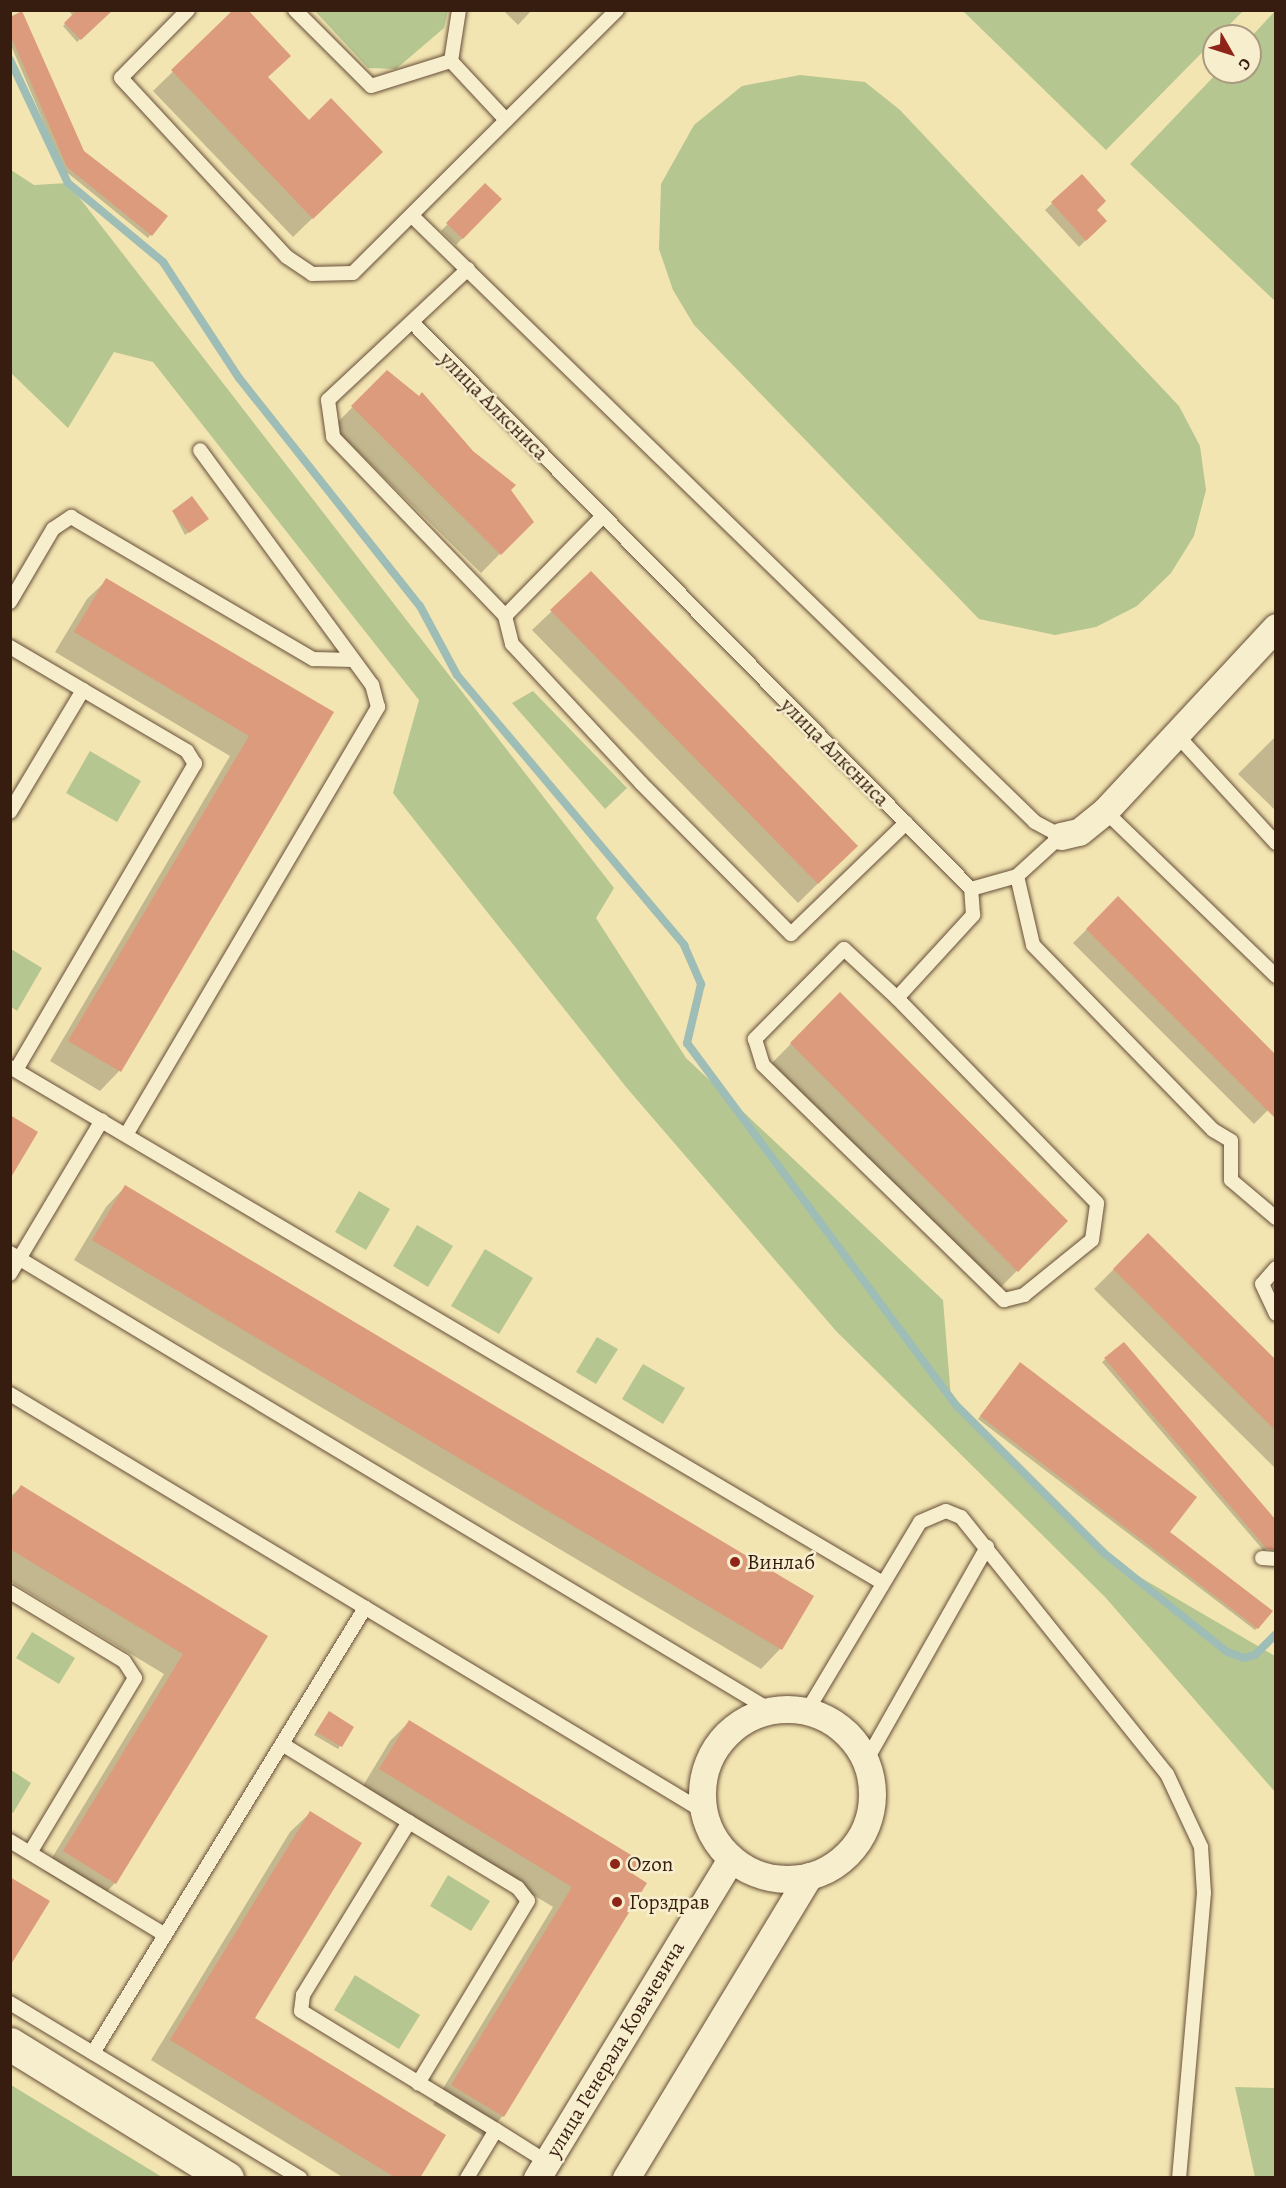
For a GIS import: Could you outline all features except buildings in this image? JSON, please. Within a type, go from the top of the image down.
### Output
[{"type":"main road","points":[[10,2044],[227,2178]]},
{"type":"street","points":[[1061,836],[1079,832],[1105,811],[1275,627]]},
{"type":"street","points":[[770,1710],[807,1711],[849,1735],[866,1761],[873,1796],[860,1839],[837,1863],[809,1876],[762,1876],[731,1859],[711,1835],[703,1811],[703,1781],[714,1749],[746,1719],[770,1710]]},
{"type":"street","name":"улица Генерала Ковачевича","points":[[542,2170],[731,1859]]},
{"type":"street","points":[[626,2178],[809,1876]]},
{"type":"lane","points":[[188,10],[121,78],[287,256],[312,274],[354,273],[617,10]]},
{"type":"lane","points":[[296,10],[371,86],[451,61]]},
{"type":"lane","points":[[451,61],[459,10]]},
{"type":"lane","points":[[451,61],[506,120]]},
{"type":"lane","points":[[412,216],[1035,822],[1061,836],[1017,876],[971,889],[973,915],[897,998]]},
{"type":"lane","points":[[468,269],[328,400],[333,437],[505,616],[512,644],[791,934],[906,823]]},
{"type":"lane","name":"улица Алксниса","points":[[412,322],[971,889]]},
{"type":"lane","points":[[126,1135],[372,720],[378,696],[200,450]]},
{"type":"lane","points":[[505,616],[603,516]]},
{"type":"lane","points":[[10,602],[53,529],[71,517],[313,659],[353,660]]},
{"type":"lane","points":[[10,647],[187,751],[195,764],[13,1068],[883,1583]]},
{"type":"lane","points":[[10,812],[83,690]]},
{"type":"lane","points":[[1176,734],[1275,843]]},
{"type":"lane","points":[[1105,811],[1275,976]]},
{"type":"lane","points":[[1017,876],[1033,945],[1213,1130],[1231,1141],[1231,1180],[1275,1218]]},
{"type":"lane","points":[[844,949],[897,998],[1096,1203],[1092,1240],[1024,1295],[1005,1300],[763,1065],[755,1039],[844,949]]},
{"type":"lane","points":[[10,1274],[15,1256],[102,1120]]},
{"type":"lane","points":[[15,1256],[770,1710]]},
{"type":"lane","points":[[1275,1268],[1262,1284],[1275,1314]]},
{"type":"lane","points":[[10,1394],[703,1811]]},
{"type":"lane","points":[[807,1711],[911,1535],[933,1512],[961,1517],[1167,1774],[1201,1847],[1204,1893],[1179,2178]]},
{"type":"lane","points":[[866,1761],[987,1547]]},
{"type":"lane","points":[[11,1594],[124,1661],[135,1678],[30,1853]]},
{"type":"lane","points":[[93,2053],[365,1608]]},
{"type":"lane","points":[[282,1744],[518,1888],[528,1901],[418,2083]]},
{"type":"lane","points":[[409,1822],[300,2004],[307,2016],[495,2130],[542,2170]]},
{"type":"lane","points":[[10,1841],[165,1935]]},
{"type":"lane","points":[[10,2003],[300,2178]]},
{"type":"lane","points":[[467,2178],[495,2130]]},
{"type":"green space","points":[[315,11],[448,11],[444,28],[396,69],[368,68]]},
{"type":"green space","points":[[963,11],[1243,11],[1230,24],[1202,24],[1202,53],[1106,150]]},
{"type":"green space","points":[[1275,11],[1275,301],[1130,164],[1207,84],[1262,84],[1262,25]]},
{"type":"green space","points":[[800,75],[865,82],[900,110],[1179,406],[1200,446],[1206,490],[1194,536],[1171,573],[1137,606],[1096,627],[1055,635],[979,619],[694,325],[673,290],[659,249],[661,184],[694,125],[742,86]]},
{"type":"green space","points":[[11,170],[34,185],[68,183],[614,888],[596,918],[686,1058],[943,1300],[951,1398],[1102,1555],[1275,1656],[1275,1792],[1105,1597],[836,1331],[626,1087],[393,793],[419,700],[153,362],[114,352],[68,428],[11,373]]},
{"type":"green space","points":[[533,691],[627,788],[605,809],[512,703]]},
{"type":"green space","points":[[90,751],[141,781],[117,822],[66,793]]},
{"type":"green space","points":[[11,949],[42,968],[17,1011],[11,1007]]},
{"type":"green space","points":[[359,1191],[390,1209],[366,1250],[335,1232]]},
{"type":"green space","points":[[417,1225],[453,1246],[428,1287],[393,1266]]},
{"type":"green space","points":[[485,1249],[533,1278],[499,1334],[451,1306]]},
{"type":"green space","points":[[597,1337],[618,1349],[596,1384],[576,1372]]},
{"type":"green space","points":[[643,1364],[685,1388],[663,1424],[622,1399]]},
{"type":"green space","points":[[32,1632],[75,1658],[59,1684],[16,1658]]},
{"type":"green space","points":[[11,1770],[31,1783],[13,1813],[11,1812]]},
{"type":"green space","points":[[448,1875],[490,1901],[471,1931],[430,1906]]},
{"type":"green space","points":[[355,1975],[420,2015],[399,2049],[334,2010]]},
{"type":"green space","points":[[11,2085],[162,2177],[11,2177]]},
{"type":"green space","points":[[1235,2087],[1275,2088],[1275,2177],[1255,2177]]},
{"type":"waterway","points":[[10,60],[68,183],[163,262],[239,378],[420,606],[457,675],[684,945],[701,984],[687,1043],[957,1406],[1104,1553],[1227,1652],[1244,1658],[1255,1655],[1276,1634]]},
{"type":"place","name":"Винлаб","points":[[735,1562]]},
{"type":"place","name":"Ozon","points":[[615,1864]]},
{"type":"place","name":"Горздрав","points":[[617,1902]]}]
